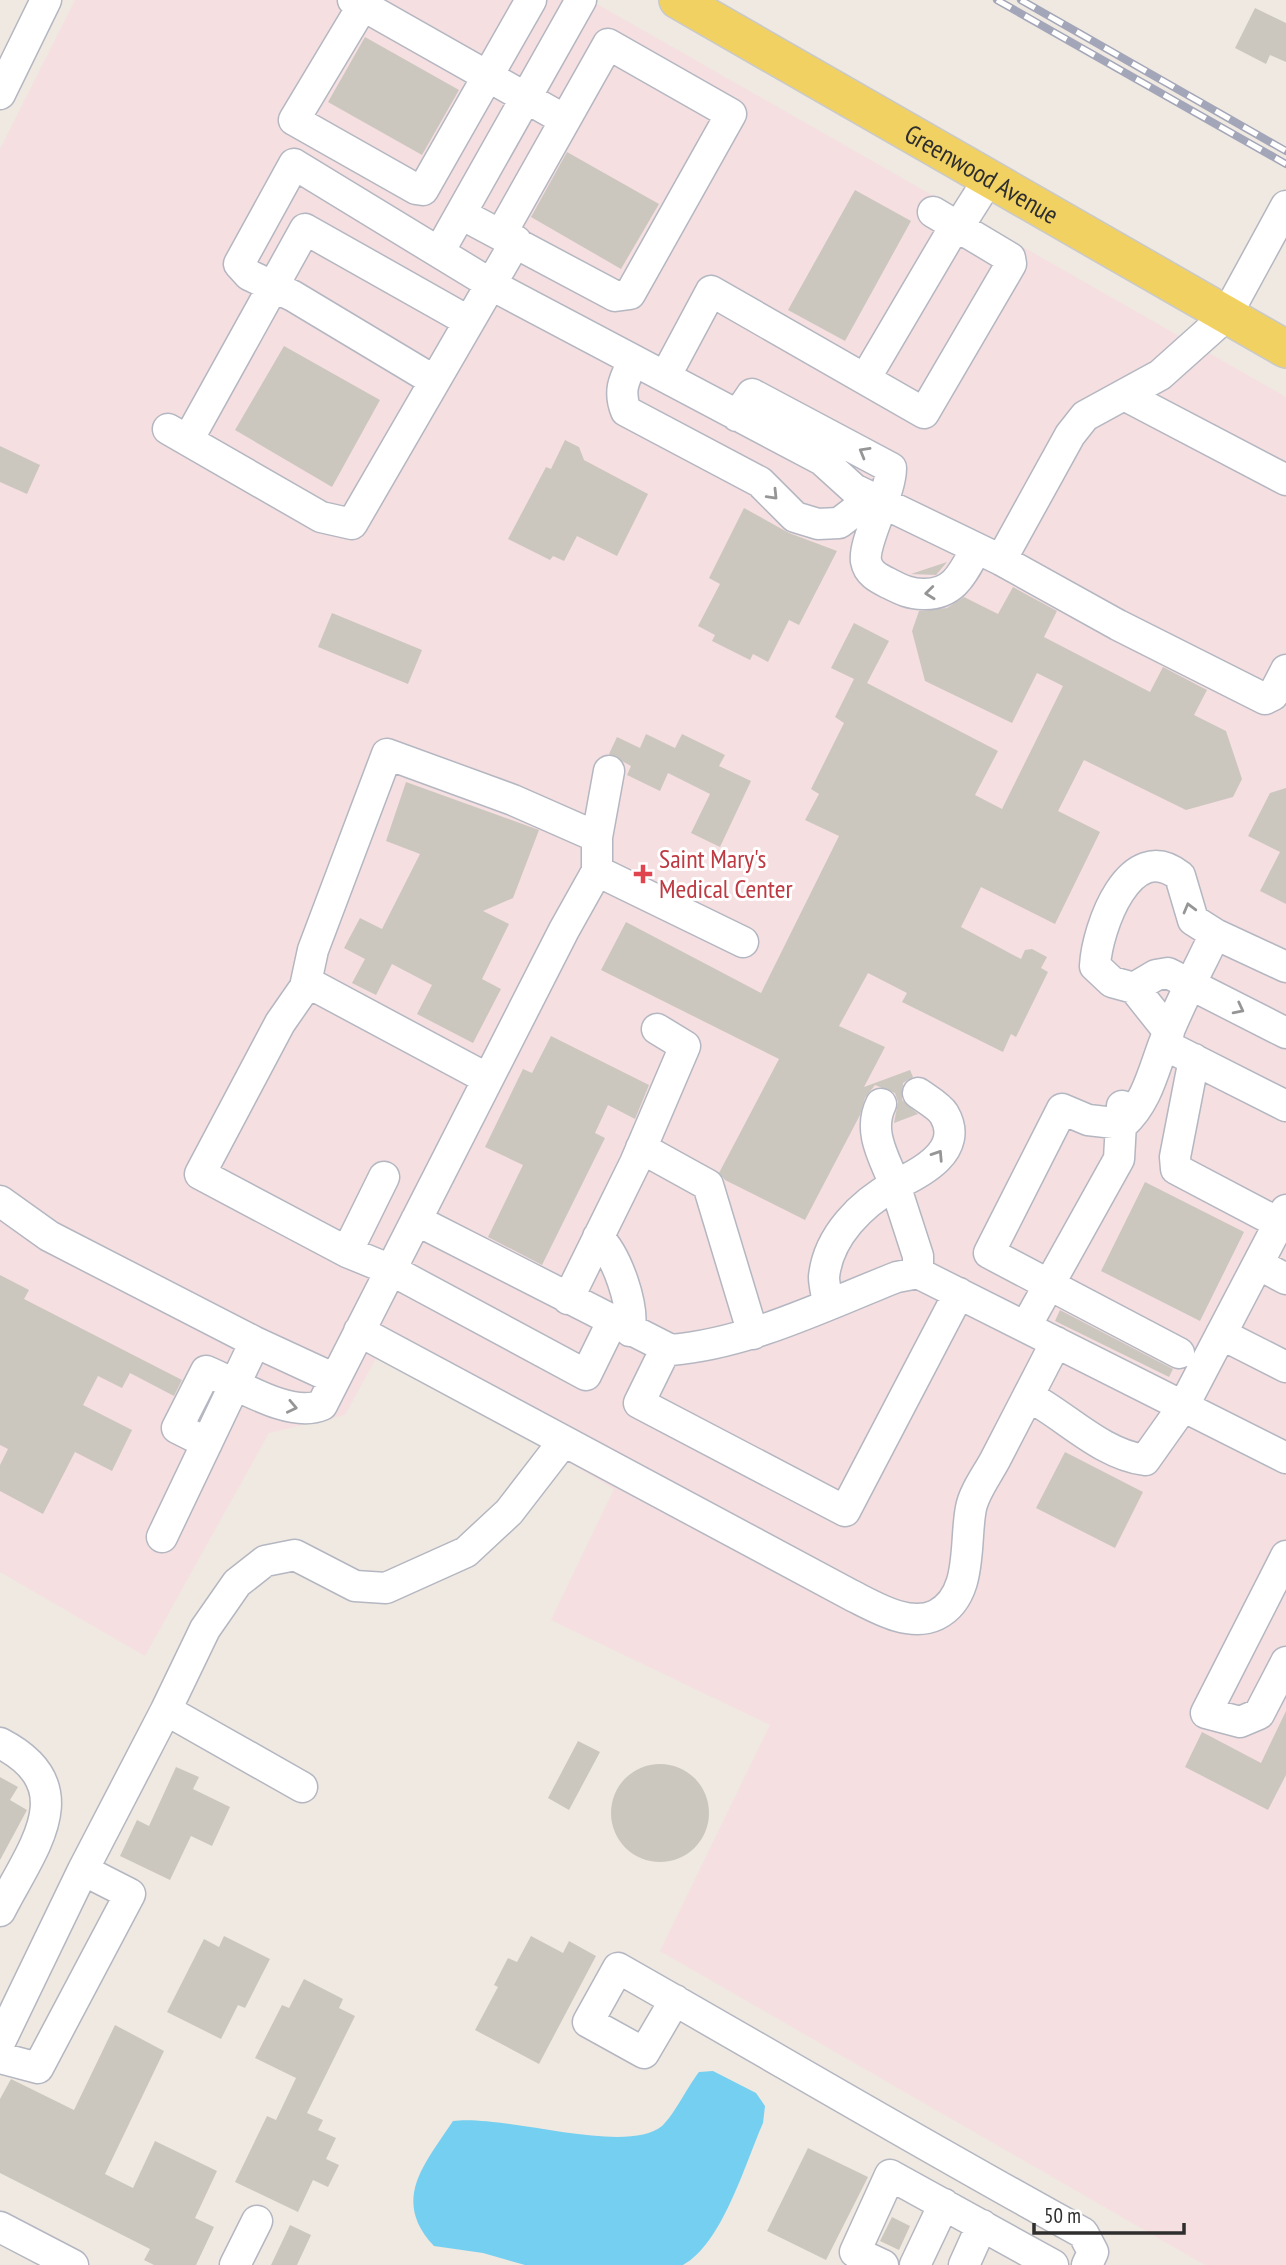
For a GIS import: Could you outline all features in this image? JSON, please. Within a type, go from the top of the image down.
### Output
[{"type":"main road","name":"Greenwood Avenue","points":[[678,0],[1286,349]]},
{"type":"street","points":[[0,94],[46,0]]},
{"type":"street","points":[[531,0],[489,76],[473,98],[423,190],[403,182],[294,120],[361,2],[489,76],[524,97],[565,120]]},
{"type":"street","points":[[439,252],[581,0]]},
{"type":"street","points":[[461,214],[509,237],[615,296],[630,294],[731,114],[608,44],[565,120],[509,237],[490,284],[352,524],[321,517],[178,434],[272,288],[305,229],[468,321]]},
{"type":"street","points":[[433,380],[293,296],[249,275],[239,264],[294,164],[490,284],[633,361],[721,405],[737,416],[752,394],[891,468],[891,480],[877,500],[839,523],[818,524],[795,517],[760,482],[626,411],[621,390],[633,361]]},
{"type":"street","points":[[944,219],[964,218],[990,177]]},
{"type":"street","points":[[877,500],[866,561],[872,575],[908,593],[939,593],[952,587],[989,555],[1085,416],[1160,375],[1226,316],[1286,206]]},
{"type":"street","points":[[865,379],[944,219]]},
{"type":"street","points":[[665,377],[711,291],[924,413],[1011,264],[1010,258],[944,219]]},
{"type":"street","points":[[1124,395],[1286,480]]},
{"type":"street","points":[[877,500],[1265,698],[1273,695],[1286,670]]},
{"type":"street","points":[[597,837],[513,800],[387,754],[313,950],[307,982],[279,1023],[200,1174],[347,1252],[391,1270],[586,1375],[621,1327],[632,1318],[612,1251],[598,1237]]},
{"type":"street","points":[[236,1383],[288,1408],[312,1410],[322,1405],[597,871],[597,837],[609,771]]},
{"type":"street","points":[[1286,967],[1215,934],[1193,920],[1180,876],[1160,864],[1147,866],[1135,874],[1117,896],[1104,922],[1095,966],[1112,982],[1134,988],[1166,1038],[1194,1059],[1286,1106]]},
{"type":"street","points":[[597,871],[743,942]]},
{"type":"street","points":[[1179,1353],[989,1253],[1062,1110],[1088,1121],[1122,1124],[1134,1114],[1158,1067],[1166,1038],[1215,934]]},
{"type":"street","points":[[1134,988],[1156,975],[1168,973],[1286,1033]]},
{"type":"street","points":[[307,982],[488,1079]]},
{"type":"street","points":[[568,1299],[641,1148],[685,1046],[657,1029]]},
{"type":"street","points":[[1028,1396],[1056,1411],[1081,1432],[1134,1458],[1145,1460],[1184,1405],[1284,1220],[1176,1170],[1175,1157],[1194,1059]]},
{"type":"street","points":[[828,1304],[824,1277],[832,1250],[846,1224],[877,1195],[929,1169],[941,1154],[948,1139],[948,1125],[943,1112],[918,1093]]},
{"type":"street","points":[[881,1104],[876,1115],[876,1138],[895,1185],[918,1256],[918,1273]]},
{"type":"street","points":[[1026,1326],[1119,1159],[1122,1124]]},
{"type":"street","points":[[641,1148],[708,1185],[753,1334]]},
{"type":"street","points":[[347,1252],[384,1177]]},
{"type":"street","points":[[0,1200],[49,1236],[255,1342],[335,1379]]},
{"type":"street","points":[[416,1220],[666,1348],[703,1347],[753,1334],[897,1277],[918,1273],[1286,1458]]},
{"type":"street","points":[[1258,1264],[1286,1279]]},
{"type":"street","points":[[666,1348],[639,1403],[845,1511],[959,1293]]},
{"type":"street","points":[[359,1331],[880,1609],[910,1619],[924,1619],[939,1614],[953,1599],[962,1582],[971,1506],[1056,1342]]},
{"type":"street","points":[[1221,1335],[1286,1367]]},
{"type":"street","points":[[162,1537],[255,1342]]},
{"type":"street","points":[[54,2037],[6,2029],[205,1629],[237,1583],[265,1561],[295,1555],[355,1586],[386,1588],[466,1552],[509,1511],[563,1442]]},
{"type":"street","points":[[1286,1556],[1206,1713],[1240,1721],[1259,1714],[1286,1662]]},
{"type":"street","points":[[166,1710],[302,1787]]},
{"type":"street","points":[[0,1743],[18,1752],[40,1773],[48,1798],[38,1838],[0,1911]]},
{"type":"street","points":[[0,2059],[38,2068],[130,1894],[83,1870]]},
{"type":"street","points":[[675,2000],[914,2140],[1083,2233],[1093,2252],[1087,2265]]},
{"type":"street","points":[[895,2178],[914,2140]]},
{"type":"street","points":[[883,2265],[855,2252],[890,2175],[1053,2265]]},
{"type":"street","points":[[915,2265],[944,2204]]},
{"type":"street","points":[[235,2265],[257,2221]]},
{"type":"street","points":[[964,2265],[982,2225]]},
{"type":"street","points":[[2,2232],[73,2265]]},
{"type":"shaded area","name":"Saint Mary's Medical Center","points":[[75,0],[590,0],[1286,397],[1286,2265],[1205,2265],[660,1951],[770,1725],[551,1620],[614,1489],[380,1351],[345,1415],[269,1433],[145,1656],[0,1572],[0,149]]},
{"type":"water","points":[[713,2071],[756,2093],[765,2106],[763,2123],[721,2222],[697,2255],[683,2265],[525,2265],[483,2253],[434,2246],[421,2229],[413,2198],[416,2183],[453,2121],[475,2120],[593,2136],[645,2134],[667,2121],[699,2072]]},
{"type":"building","points":[[1255,8],[1286,23],[1286,62],[1270,55],[1266,64],[1235,48]]},
{"type":"building","points":[[365,37],[459,90],[422,155],[328,102]]},
{"type":"building","points":[[567,152],[659,204],[621,269],[531,217]]},
{"type":"building","points":[[855,190],[911,221],[845,341],[788,310]]},
{"type":"building","points":[[284,346],[380,400],[332,487],[235,430]]},
{"type":"building","points":[[565,440],[579,447],[584,460],[648,494],[617,556],[577,536],[564,561],[553,556],[550,560],[508,539],[546,467],[551,469]]},
{"type":"building","points":[[0,446],[40,465],[27,494],[0,482]]},
{"type":"building","points":[[744,508],[789,533],[837,551],[799,625],[789,620],[768,662],[753,654],[750,660],[712,641],[715,635],[698,626],[720,584],[709,578]]},
{"type":"building","points":[[947,562],[936,575],[911,574]]},
{"type":"building","points":[[1013,587],[1057,611],[1044,637],[1150,692],[1163,667],[1207,690],[1194,715],[1226,731],[1242,779],[1233,797],[1186,810],[1084,760],[1058,811],[1100,832],[1055,924],[981,887],[961,927],[1021,959],[1025,950],[1032,949],[1047,957],[1041,968],[1048,972],[1016,1037],[1011,1034],[1003,1052],[902,1002],[907,993],[868,973],[839,1026],[885,1047],[864,1087],[910,1070],[913,1077],[903,1083],[902,1100],[918,1114],[894,1123],[898,1102],[895,1093],[875,1085],[865,1098],[860,1115],[805,1220],[725,1180],[719,1173],[779,1059],[601,970],[626,922],[761,993],[839,836],[805,820],[819,794],[811,789],[844,723],[835,717],[854,679],[831,668],[854,623],[889,641],[867,683],[998,751],[975,795],[1002,809],[1063,686],[1037,673],[1012,723],[925,681],[912,631],[919,611],[947,608],[964,597],[998,614]]},
{"type":"building","points":[[332,613],[422,650],[408,684],[318,647]]},
{"type":"building","points":[[646,734],[675,748],[682,734],[725,755],[719,766],[751,781],[720,847],[691,833],[710,794],[668,773],[660,791],[627,775],[631,766],[609,754],[617,737],[640,748]]},
{"type":"building","points":[[406,782],[539,830],[513,898],[483,911],[509,924],[482,979],[501,989],[473,1043],[417,1014],[432,985],[392,964],[376,995],[352,983],[365,959],[344,948],[360,918],[382,929],[420,854],[386,841]]},
{"type":"building","points":[[1286,788],[1286,904],[1260,891],[1280,852],[1248,836],[1270,793]]},
{"type":"building","points":[[551,1036],[649,1085],[635,1119],[608,1105],[595,1133],[605,1138],[542,1265],[488,1237],[523,1165],[485,1147],[523,1069],[532,1073]]},
{"type":"building","points":[[1145,1182],[1244,1232],[1200,1321],[1101,1271]]},
{"type":"building","points":[[0,1275],[29,1290],[24,1299],[182,1380],[174,1396],[130,1373],[122,1388],[98,1376],[83,1405],[132,1430],[112,1471],[75,1452],[43,1514],[0,1491],[0,1465],[8,1449],[0,1445]]},
{"type":"building","points":[[1060,1310],[1173,1369],[1169,1377],[1055,1321]]},
{"type":"building","points":[[1065,1452],[1143,1492],[1115,1548],[1036,1508]]},
{"type":"building","points":[[1286,1711],[1286,1775],[1268,1810],[1185,1767],[1202,1732],[1261,1763]]},
{"type":"building","points":[[578,1741],[600,1752],[569,1810],[548,1798]]},
{"type":"building","points":[[660,1764],[679,1768],[694,1779],[705,1794],[709,1813],[705,1832],[694,1847],[679,1858],[660,1862],[641,1858],[626,1847],[615,1832],[611,1813],[615,1794],[626,1779],[641,1768]]},
{"type":"building","points":[[176,1767],[199,1777],[193,1789],[230,1807],[212,1846],[191,1836],[170,1880],[120,1856],[137,1820],[149,1826]]},
{"type":"building","points":[[0,1777],[18,1787],[10,1800],[27,1810],[0,1860]]},
{"type":"building","points":[[224,1936],[270,1959],[245,2008],[238,2005],[221,2039],[167,2012],[204,1939],[219,1947]]},
{"type":"building","points":[[531,1936],[563,1953],[569,1941],[596,1956],[539,2064],[475,2030],[498,1987],[494,1985],[508,1958],[517,1962]]},
{"type":"building","points":[[304,1979],[343,1999],[339,2008],[355,2016],[307,2113],[323,2120],[318,2130],[336,2138],[326,2159],[339,2165],[328,2187],[313,2180],[298,2212],[235,2182],[267,2116],[276,2120],[296,2078],[255,2058],[282,2005],[289,2008]]},
{"type":"building","points":[[115,2025],[164,2051],[105,2174],[133,2188],[155,2141],[217,2171],[195,2218],[214,2227],[196,2265],[154,2265],[144,2260],[150,2249],[0,2173],[0,2099],[11,2079],[74,2110]]},
{"type":"building","points":[[808,2148],[868,2177],[826,2260],[767,2231]]},
{"type":"building","points":[[892,2217],[910,2226],[899,2250],[880,2241]]},
{"type":"building","points":[[290,2225],[311,2235],[297,2265],[271,2265]]},
{"type":"railway","points":[[997,0],[1286,164]]},
{"type":"railway","points":[[1021,0],[1286,151]]},
{"type":"place","name":"Saint Mary's Medical Center","points":[[643,874]]}]
